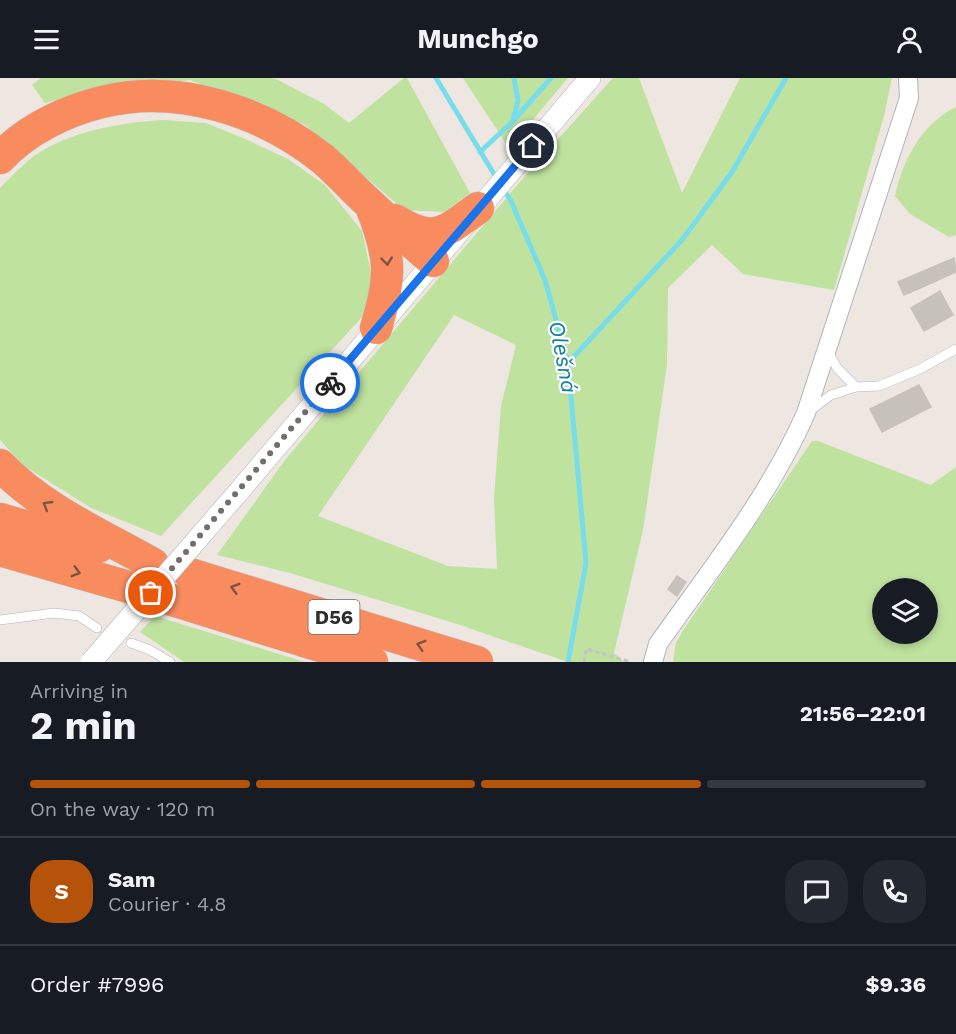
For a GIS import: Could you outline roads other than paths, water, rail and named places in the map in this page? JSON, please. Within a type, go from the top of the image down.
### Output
[{"type":"highway","points":[[0,158],[31,133],[59,116],[88,105],[120,97],[158,95],[194,99],[251,117],[293,139],[321,158],[348,181],[433,261]]},
{"type":"highway","points":[[371,205],[404,226],[424,234],[445,232],[478,208]]},
{"type":"highway","points":[[371,205],[382,235],[388,266],[385,297],[376,328]]},
{"type":"highway","points":[[0,465],[15,481],[41,502],[153,564],[0,519]]},
{"type":"highway","points":[[0,550],[132,588]]},
{"type":"highway","name":"D56","points":[[190,574],[477,662]]},
{"type":"highway","name":"D56","points":[[169,599],[372,662]]},
{"type":"street","points":[[91,662],[590,78]]},
{"type":"street","points":[[653,662],[658,644],[758,504],[792,445],[806,413],[909,99],[908,78]]},
{"type":"lane","points":[[827,349],[837,368],[856,387]]},
{"type":"lane","points":[[806,413],[831,395],[856,387],[879,386],[920,369],[956,349]]},
{"type":"lane","points":[[0,620],[54,613],[79,616],[97,628]]},
{"type":"lane","points":[[131,643],[150,650],[170,662]]},
{"type":"waterway","name":"Olešná","points":[[436,78],[497,179]]},
{"type":"waterway","points":[[513,120],[518,101],[514,78]]},
{"type":"waterway","points":[[480,152],[513,121],[551,78]]},
{"type":"waterway","points":[[568,363],[682,240],[732,172],[786,78]]},
{"type":"waterway","name":"Olešná","points":[[502,187],[511,201],[545,280],[568,363],[586,563],[568,662]]}]
